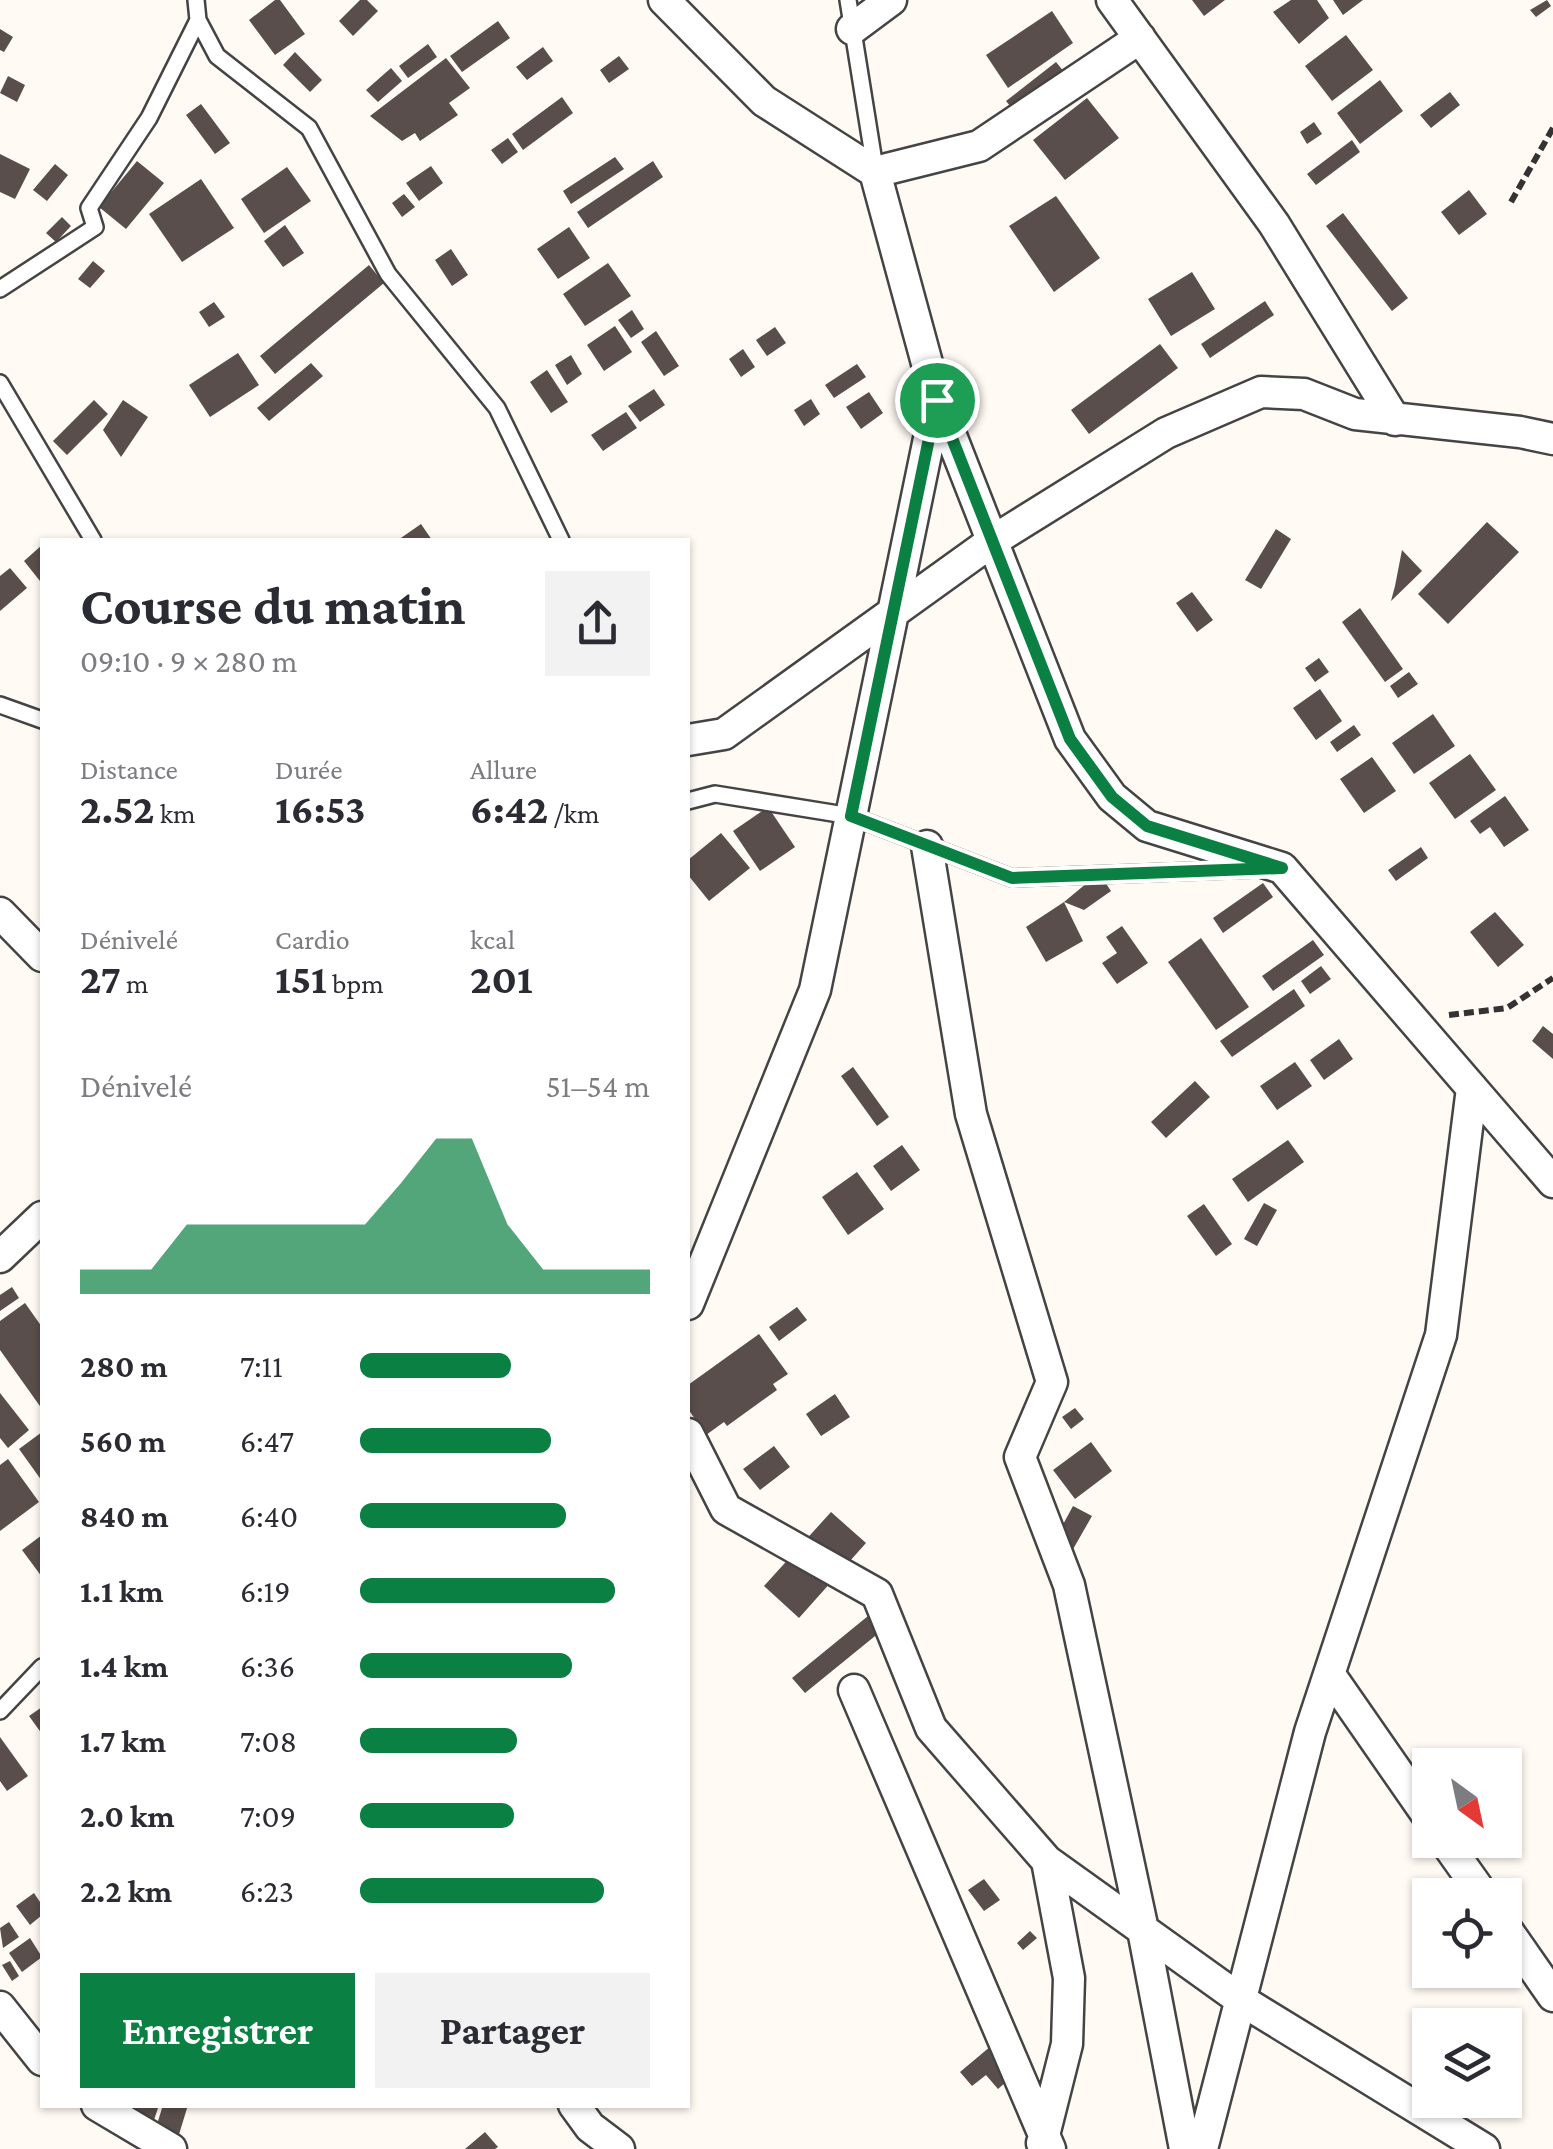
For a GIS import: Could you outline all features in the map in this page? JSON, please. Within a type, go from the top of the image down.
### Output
[{"type":"street","points":[[664,0],[764,101],[875,172],[937,400],[1070,739],[1112,797],[1147,826],[1282,868],[1553,1182]]},
{"type":"street","points":[[850,14],[891,0]]},
{"type":"street","points":[[1112,0],[1274,224],[1395,420]]},
{"type":"street","points":[[875,172],[979,146],[1140,38]]},
{"type":"street","points":[[690,740],[724,734],[991,542],[1166,433],[1261,392],[1304,394],[1354,414],[1553,439]]},
{"type":"street","points":[[690,1299],[815,990],[937,400]]},
{"type":"street","points":[[926,846],[971,1114],[1052,1382],[1020,1457],[1068,1586],[1143,1930],[1185,2149]]},
{"type":"street","points":[[0,913],[40,954]]},
{"type":"street","points":[[1202,2149],[1310,1732],[1441,1335],[1472,1088]]},
{"type":"street","points":[[0,1257],[40,1219]]},
{"type":"street","points":[[690,1438],[726,1509],[877,1594],[932,1728],[1047,1861],[1241,2000],[1484,2149]]},
{"type":"street","points":[[1330,1675],[1412,1794]]},
{"type":"street","points":[[854,1690],[1044,2145]]},
{"type":"street","points":[[1044,2145],[1067,2044],[1069,1978],[1047,1861]]},
{"type":"street","points":[[1522,1951],[1553,1996]]},
{"type":"street","points":[[0,2008],[40,2058]]},
{"type":"street","points":[[101,2108],[171,2149]]},
{"type":"street","points":[[585,2122],[618,2149]]},
{"type":"lane","points":[[196,0],[198,20],[217,56],[310,128],[388,274],[496,408],[560,538]]},
{"type":"lane","points":[[850,14],[875,172]]},
{"type":"lane","points":[[0,289],[95,226],[89,208],[148,118],[198,20]]},
{"type":"lane","points":[[0,383],[91,538]]},
{"type":"lane","points":[[0,705],[40,719]]},
{"type":"lane","points":[[690,800],[715,794],[851,816],[1012,878],[1282,868]]},
{"type":"lane","points":[[0,1711],[40,1670]]},
{"type":"path","points":[[1511,202],[1553,128]]},
{"type":"path","points":[[1412,1018],[1507,1008],[1553,978]]},
{"type":"building","points":[[280,0],[305,34],[275,55],[249,20]]},
{"type":"building","points":[[360,0],[367,0],[378,11],[353,36],[339,21]]},
{"type":"building","points":[[1192,0],[1225,0],[1204,16]]},
{"type":"building","points":[[1291,0],[1317,0],[1329,18],[1299,44],[1273,12]]},
{"type":"building","points":[[1333,0],[1363,0],[1343,15]]},
{"type":"building","points":[[1547,0],[1551,6],[1536,17],[1530,10]]},
{"type":"building","points":[[1052,11],[1073,43],[1008,88],[986,55]]},
{"type":"building","points":[[498,21],[510,38],[462,72],[450,56]]},
{"type":"building","points":[[0,29],[13,37],[4,52],[0,50]]},
{"type":"building","points":[[1346,35],[1373,70],[1332,101],[1305,66]]},
{"type":"building","points":[[428,44],[437,57],[408,78],[399,66]]},
{"type":"building","points":[[543,47],[553,61],[527,80],[516,67]]},
{"type":"building","points":[[295,52],[322,80],[310,92],[283,65]]},
{"type":"building","points":[[619,56],[629,69],[609,83],[600,70]]},
{"type":"building","points":[[446,58],[470,88],[449,103],[458,115],[420,141],[415,133],[402,141],[370,116]]},
{"type":"building","points":[[1056,62],[1078,89],[1028,128],[1006,101]]},
{"type":"building","points":[[391,68],[402,81],[378,102],[366,90]]},
{"type":"building","points":[[8,76],[25,85],[17,102],[0,93]]},
{"type":"building","points":[[1380,80],[1403,111],[1360,144],[1337,113]]},
{"type":"building","points":[[1450,92],[1460,105],[1431,128],[1420,115]]},
{"type":"building","points":[[562,97],[573,113],[523,150],[512,134]]},
{"type":"building","points":[[1087,98],[1119,138],[1065,180],[1033,140]]},
{"type":"building","points":[[201,104],[230,143],[215,154],[186,115]]},
{"type":"building","points":[[1314,122],[1322,134],[1307,144],[1300,132]]},
{"type":"building","points":[[508,138],[518,152],[502,164],[491,150]]},
{"type":"building","points":[[1352,140],[1360,152],[1316,185],[1307,174]]},
{"type":"building","points":[[0,154],[30,169],[15,199],[0,192]]},
{"type":"building","points":[[615,157],[624,169],[571,204],[563,191]]},
{"type":"building","points":[[137,161],[164,183],[126,229],[99,207]]},
{"type":"building","points":[[653,161],[663,177],[588,228],[577,212]]},
{"type":"building","points":[[55,164],[68,175],[47,201],[33,190]]},
{"type":"building","points":[[431,166],[443,183],[419,201],[406,183]]},
{"type":"building","points":[[287,167],[311,201],[264,233],[241,199]]},
{"type":"building","points":[[201,179],[234,228],[182,262],[149,214]]},
{"type":"building","points":[[1469,190],[1487,214],[1459,235],[1441,212]]},
{"type":"building","points":[[404,194],[415,207],[402,217],[392,203]]},
{"type":"building","points":[[1056,196],[1100,258],[1054,292],[1009,226]]},
{"type":"building","points":[[1343,213],[1408,298],[1392,311],[1326,226]]},
{"type":"building","points":[[62,217],[71,226],[56,242],[46,233]]},
{"type":"building","points":[[285,225],[304,253],[283,267],[264,241]]},
{"type":"building","points":[[569,227],[590,258],[558,279],[537,249]]},
{"type":"building","points":[[451,249],[468,275],[452,286],[435,260]]},
{"type":"building","points":[[93,261],[105,271],[90,288],[78,279]]},
{"type":"building","points":[[608,263],[631,296],[585,326],[563,294]]},
{"type":"building","points":[[369,265],[384,283],[275,374],[260,356]]},
{"type":"building","points":[[1192,272],[1215,309],[1171,336],[1148,299]]},
{"type":"building","points":[[1265,301],[1274,315],[1210,358],[1201,344]]},
{"type":"building","points":[[214,302],[225,317],[209,327],[199,312]]},
{"type":"building","points":[[632,310],[644,329],[631,338],[618,320]]},
{"type":"building","points":[[615,326],[632,352],[604,371],[587,345]]},
{"type":"building","points":[[775,327],[786,343],[767,356],[756,340]]},
{"type":"building","points":[[656,331],[679,366],[664,376],[641,342]]},
{"type":"building","points":[[1160,344],[1178,368],[1089,434],[1071,410]]},
{"type":"building","points":[[743,349],[755,367],[741,377],[729,359]]},
{"type":"building","points":[[238,353],[259,385],[210,417],[189,385]]},
{"type":"building","points":[[571,355],[582,374],[567,385],[555,365]]},
{"type":"building","points":[[311,363],[323,376],[269,421],[257,408]]},
{"type":"building","points":[[857,364],[866,377],[834,398],[825,385]]},
{"type":"building","points":[[547,370],[568,402],[551,413],[530,382]]},
{"type":"building","points":[[654,389],[665,405],[640,422],[628,406]]},
{"type":"building","points":[[869,392],[883,413],[861,429],[846,407]]},
{"type":"building","points":[[811,399],[820,414],[804,426],[794,410]]},
{"type":"building","points":[[94,400],[108,414],[67,455],[53,441]]},
{"type":"building","points":[[123,400],[148,417],[121,457],[103,430]]},
{"type":"building","points":[[626,412],[637,428],[603,451],[591,435]]},
{"type":"building","points":[[1487,522],[1519,552],[1448,624],[1418,594]]},
{"type":"building","points":[[421,524],[431,538],[401,538]]},
{"type":"building","points":[[1276,529],[1291,539],[1261,589],[1245,580]]},
{"type":"building","points":[[40,547],[40,581],[24,561]]},
{"type":"building","points":[[1402,550],[1422,571],[1391,601],[1395,586]]},
{"type":"building","points":[[10,568],[27,588],[0,611],[0,576]]},
{"type":"building","points":[[1192,592],[1213,620],[1197,632],[1176,603]]},
{"type":"building","points":[[1360,608],[1403,669],[1385,682],[1342,622]]},
{"type":"building","points":[[1319,658],[1329,672],[1315,682],[1305,668]]},
{"type":"building","points":[[1409,672],[1418,684],[1398,698],[1390,686]]},
{"type":"building","points":[[1320,689],[1342,721],[1316,740],[1293,708]]},
{"type":"building","points":[[1433,714],[1455,746],[1414,774],[1392,743]]},
{"type":"building","points":[[1354,725],[1361,735],[1337,752],[1330,742]]},
{"type":"building","points":[[1470,754],[1496,790],[1455,819],[1429,783]]},
{"type":"building","points":[[1372,757],[1396,791],[1364,813],[1340,779]]},
{"type":"building","points":[[1505,796],[1529,830],[1504,847],[1490,827],[1480,834],[1470,821]]},
{"type":"building","points":[[768,807],[795,847],[760,871],[733,831]]},
{"type":"building","points":[[721,833],[750,868],[709,901],[690,877],[690,858]]},
{"type":"building","points":[[1421,847],[1428,858],[1396,881],[1388,870]]},
{"type":"building","points":[[1099,873],[1111,891],[1084,910],[1064,902]]},
{"type":"building","points":[[1263,883],[1273,897],[1223,933],[1213,918]]},
{"type":"building","points":[[1064,902],[1083,941],[1046,962],[1026,927]]},
{"type":"building","points":[[1495,912],[1524,945],[1498,967],[1470,932]]},
{"type":"building","points":[[1122,926],[1148,963],[1117,984],[1102,963],[1117,953],[1106,937]]},
{"type":"building","points":[[1201,938],[1249,1007],[1216,1030],[1168,962]]},
{"type":"building","points":[[1313,940],[1324,955],[1273,991],[1262,976]]},
{"type":"building","points":[[1321,966],[1331,979],[1310,994],[1301,981]]},
{"type":"building","points":[[1294,989],[1305,1006],[1232,1057],[1220,1041]]},
{"type":"building","points":[[1543,1026],[1553,1034],[1553,1059],[1532,1041]]},
{"type":"building","points":[[1339,1039],[1353,1059],[1324,1080],[1310,1060]]},
{"type":"building","points":[[1295,1062],[1312,1086],[1277,1110],[1260,1086]]},
{"type":"building","points":[[853,1067],[889,1117],[877,1126],[841,1076]]},
{"type":"building","points":[[1195,1081],[1210,1097],[1166,1138],[1151,1122]]},
{"type":"building","points":[[1288,1140],[1304,1162],[1248,1202],[1232,1179]]},
{"type":"building","points":[[902,1145],[920,1170],[891,1191],[873,1166]]},
{"type":"building","points":[[857,1172],[884,1209],[848,1235],[822,1197]]},
{"type":"building","points":[[1264,1203],[1277,1210],[1257,1246],[1244,1239]]},
{"type":"building","points":[[1204,1204],[1232,1244],[1216,1256],[1187,1216]]},
{"type":"building","points":[[12,1287],[19,1298],[0,1311],[0,1295]]},
{"type":"building","points":[[25,1303],[40,1324],[40,1406],[0,1350],[0,1321]]},
{"type":"building","points":[[797,1307],[807,1320],[779,1341],[769,1327]]},
{"type":"building","points":[[759,1334],[788,1374],[773,1384],[777,1390],[727,1426],[724,1422],[706,1435],[690,1412],[690,1384]]},
{"type":"building","points":[[0,1393],[29,1430],[8,1448],[0,1438]]},
{"type":"building","points":[[835,1394],[850,1417],[821,1436],[806,1414]]},
{"type":"building","points":[[1075,1408],[1084,1419],[1071,1429],[1062,1417]]},
{"type":"building","points":[[40,1433],[40,1478],[19,1449]]},
{"type":"building","points":[[1091,1442],[1112,1471],[1075,1499],[1053,1470]]},
{"type":"building","points":[[774,1446],[790,1467],[760,1490],[743,1469]]},
{"type":"building","points":[[8,1459],[39,1502],[0,1531],[0,1465]]},
{"type":"building","points":[[1073,1506],[1092,1516],[1072,1551],[1054,1541]]},
{"type":"building","points":[[831,1512],[866,1543],[799,1618],[764,1586]]},
{"type":"building","points":[[40,1536],[40,1574],[22,1550]]},
{"type":"building","points":[[868,1616],[880,1632],[805,1693],[792,1678]]},
{"type":"building","points":[[40,1708],[40,1731],[29,1716]]},
{"type":"building","points":[[0,1737],[28,1776],[7,1791],[0,1781]]},
{"type":"building","points":[[984,1879],[1000,1900],[984,1911],[968,1890]]},
{"type":"building","points":[[34,1893],[40,1902],[40,1917],[30,1925],[16,1906]]},
{"type":"building","points":[[9,1922],[19,1937],[3,1948],[0,1928]]},
{"type":"building","points":[[1030,1931],[1037,1938],[1023,1950],[1017,1943]]},
{"type":"building","points":[[30,1938],[40,1958],[22,1972],[9,1953]]},
{"type":"building","points":[[10,1961],[19,1976],[12,1981],[2,1965]]},
{"type":"building","points":[[991,2046],[1014,2075],[998,2089],[986,2075],[972,2086],[960,2072]]},
{"type":"building","points":[[134,2108],[158,2108],[153,2123],[133,2113]]},
{"type":"building","points":[[162,2108],[187,2108],[177,2141],[154,2134]]},
{"type":"building","points":[[485,2132],[498,2147],[465,2149]]},
{"type":"route","points":[[937,400],[1070,739],[1112,797],[1147,826],[1282,868],[1012,878],[851,816],[937,400]]}]
